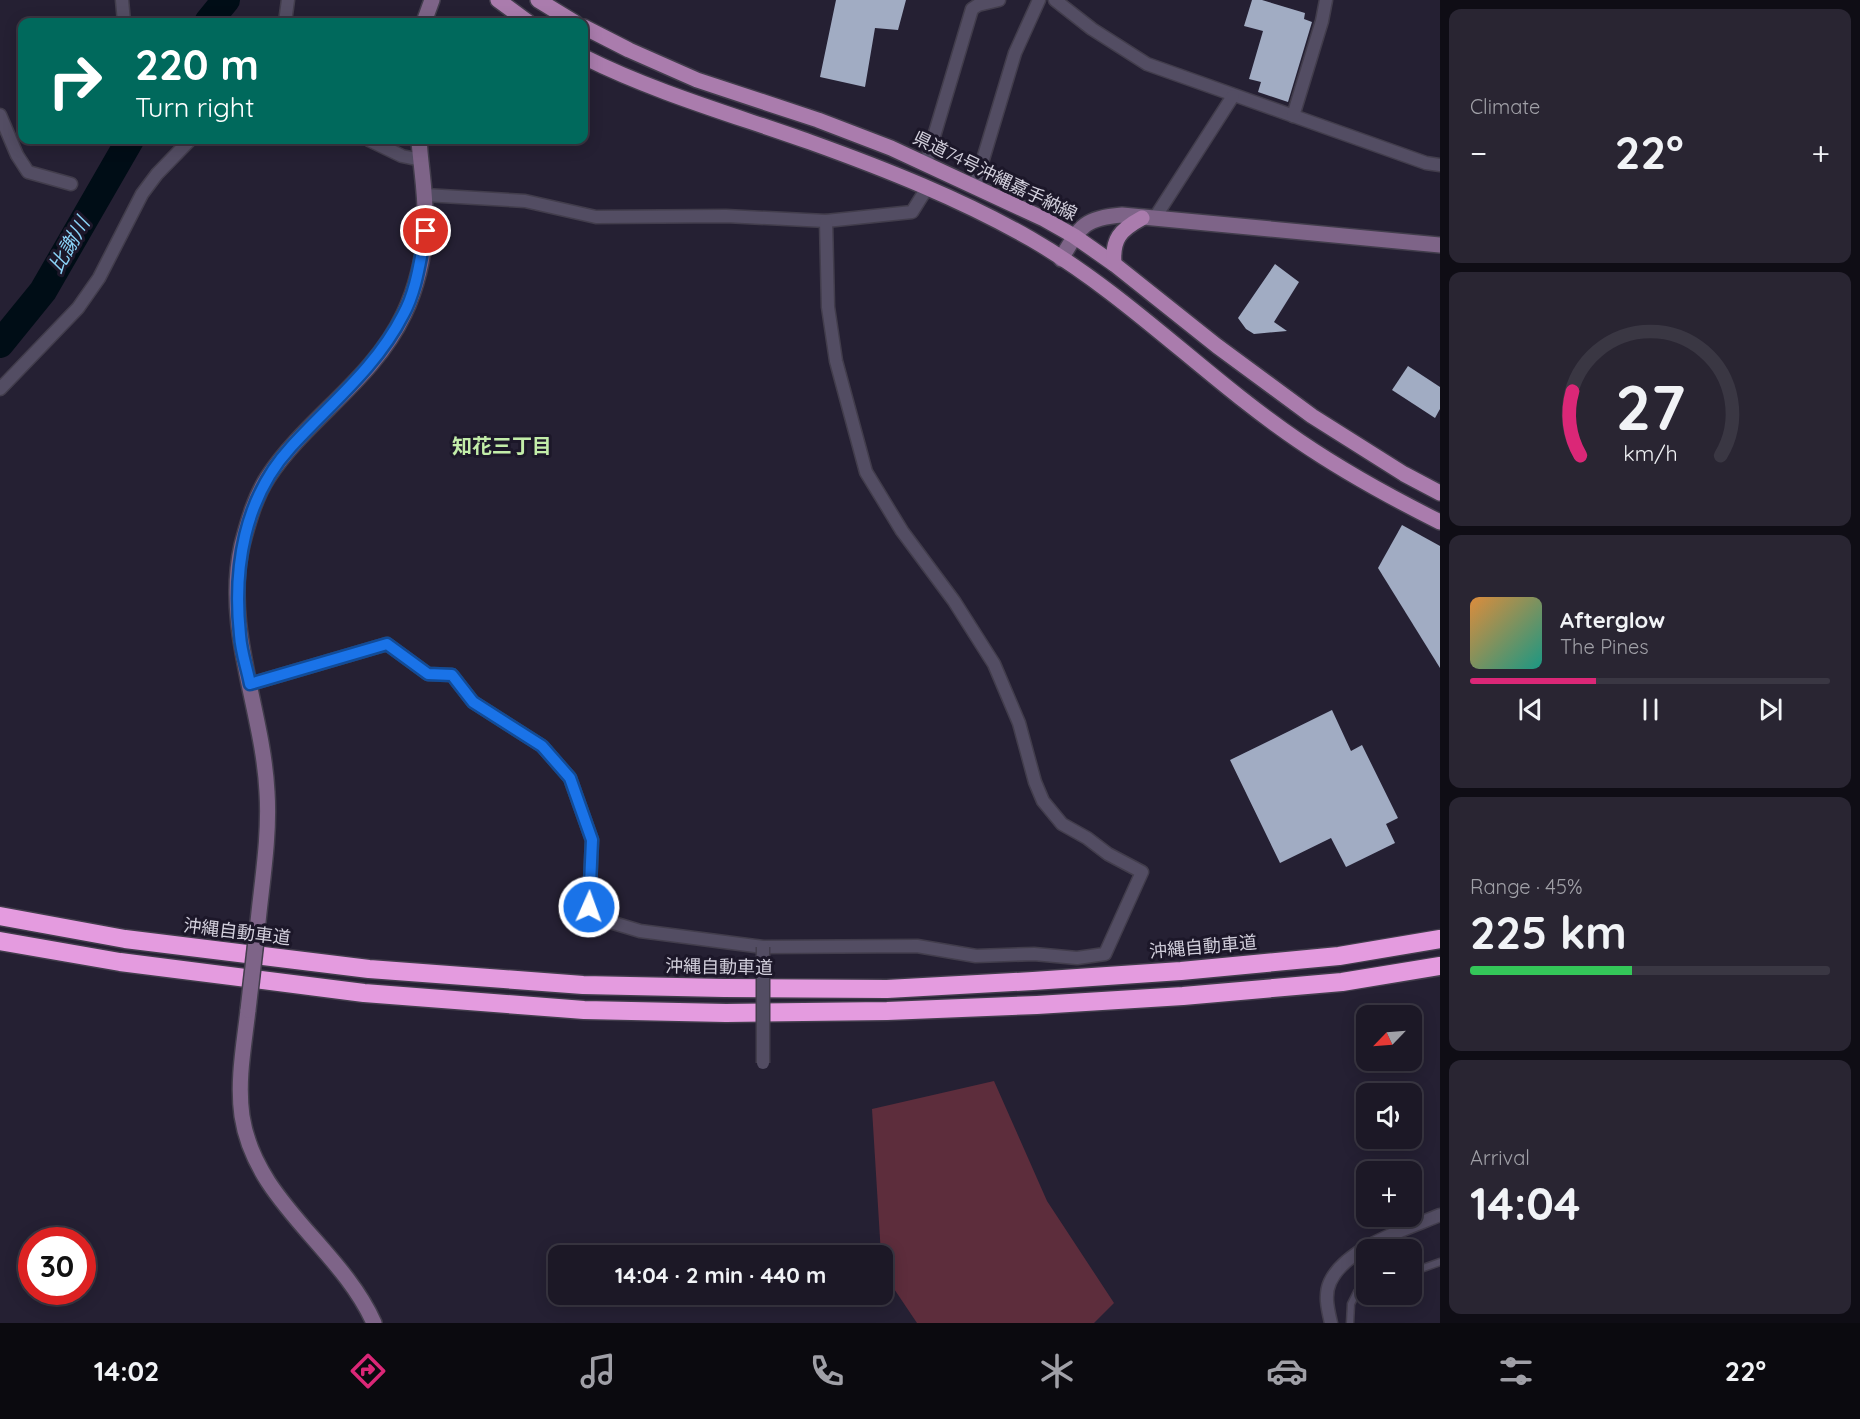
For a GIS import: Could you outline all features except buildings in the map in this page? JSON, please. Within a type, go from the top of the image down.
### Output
[{"type":"highway","name":"沖縄自動車道","points":[[0,916],[125,939],[369,969],[583,985],[712,988],[887,989],[1044,981],[1340,956],[1440,939]]},
{"type":"highway","points":[[0,941],[120,962],[364,993],[584,1010],[886,1011],[1037,1005],[1183,996],[1341,982],[1440,966]]},
{"type":"main road","points":[[498,0],[523,18]]},
{"type":"main road","points":[[538,0],[567,18]]},
{"type":"main road","name":"県道74号沖縄嘉手納線","points":[[588,29],[697,80],[818,120],[926,163],[1044,219],[1074,236],[1114,264],[1217,346],[1312,416],[1404,474],[1440,493]]},
{"type":"main road","points":[[588,59],[683,100],[810,142],[927,188],[966,205],[1031,240],[1109,294],[1298,441],[1440,522]]},
{"type":"main road","points":[[1114,264],[1113,248],[1125,227],[1148,219]]},
{"type":"street","points":[[122,0],[124,18]]},
{"type":"street","points":[[286,18],[288,0]]},
{"type":"street","points":[[425,18],[432,0]]},
{"type":"street","points":[[926,163],[972,9],[978,4],[999,0]]},
{"type":"street","points":[[975,186],[1016,53],[1039,0]]},
{"type":"street","points":[[1055,0],[1092,29],[1147,64],[1426,163],[1440,165]]},
{"type":"street","points":[[1293,116],[1322,21],[1326,0]]},
{"type":"street","points":[[1148,219],[1233,96]]},
{"type":"street","points":[[0,115],[17,155],[28,172],[70,184]]},
{"type":"street","points":[[0,389],[78,308],[99,278],[142,194],[157,174],[186,144]]},
{"type":"street","points":[[377,144],[402,156],[421,160]]},
{"type":"street","points":[[374,1323],[366,1306],[342,1270],[277,1197],[261,1173],[248,1142],[242,1115],[240,1079],[266,839],[267,793],[262,750],[240,637],[238,590],[242,547],[252,508],[267,478],[290,448],[361,376],[387,345],[405,313],[418,273],[426,231],[419,144]]},
{"type":"street","points":[[425,195],[525,201],[596,217],[726,216],[826,222],[912,212],[927,188]]},
{"type":"street","points":[[1061,259],[1074,236],[1085,224],[1099,217],[1122,215],[1440,245]]},
{"type":"street","points":[[250,684],[387,644],[428,674],[452,675],[473,702],[542,746],[570,778],[592,840],[589,907],[596,915],[640,931],[763,947],[917,946],[976,956],[1034,954],[1077,958],[1105,954],[1142,872],[1108,854],[1087,838],[1062,824],[1043,801],[1035,782],[1019,723],[994,664],[954,601],[902,531],[866,472],[836,361],[828,307],[826,222]]},
{"type":"street","points":[[763,947],[763,1064]]},
{"type":"street","points":[[1331,1323],[1327,1303],[1329,1283],[1339,1268],[1354,1254],[1440,1215]]},
{"type":"lane","points":[[1422,1268],[1440,1262]]},
{"type":"lane","points":[[1350,1323],[1351,1304],[1356,1294]]},
{"type":"shaded area","points":[[994,1081],[1047,1201],[1114,1303],[1094,1323],[917,1323],[893,1287],[893,1245],[880,1245],[872,1109]]},
{"type":"waterway","name":"比謝川","points":[[211,18],[226,0]]},
{"type":"waterway","name":"比謝川","points":[[0,344],[43,291],[128,144]]},
{"type":"district","name":"知花三丁目","points":[[502,446]]},
{"type":"route","points":[[426,231],[418,273],[405,313],[387,345],[361,376],[290,448],[267,478],[252,508],[242,547],[238,590],[240,637],[250,684],[387,644],[428,674],[452,675],[473,702],[542,746],[570,778],[592,840],[589,907]]}]
